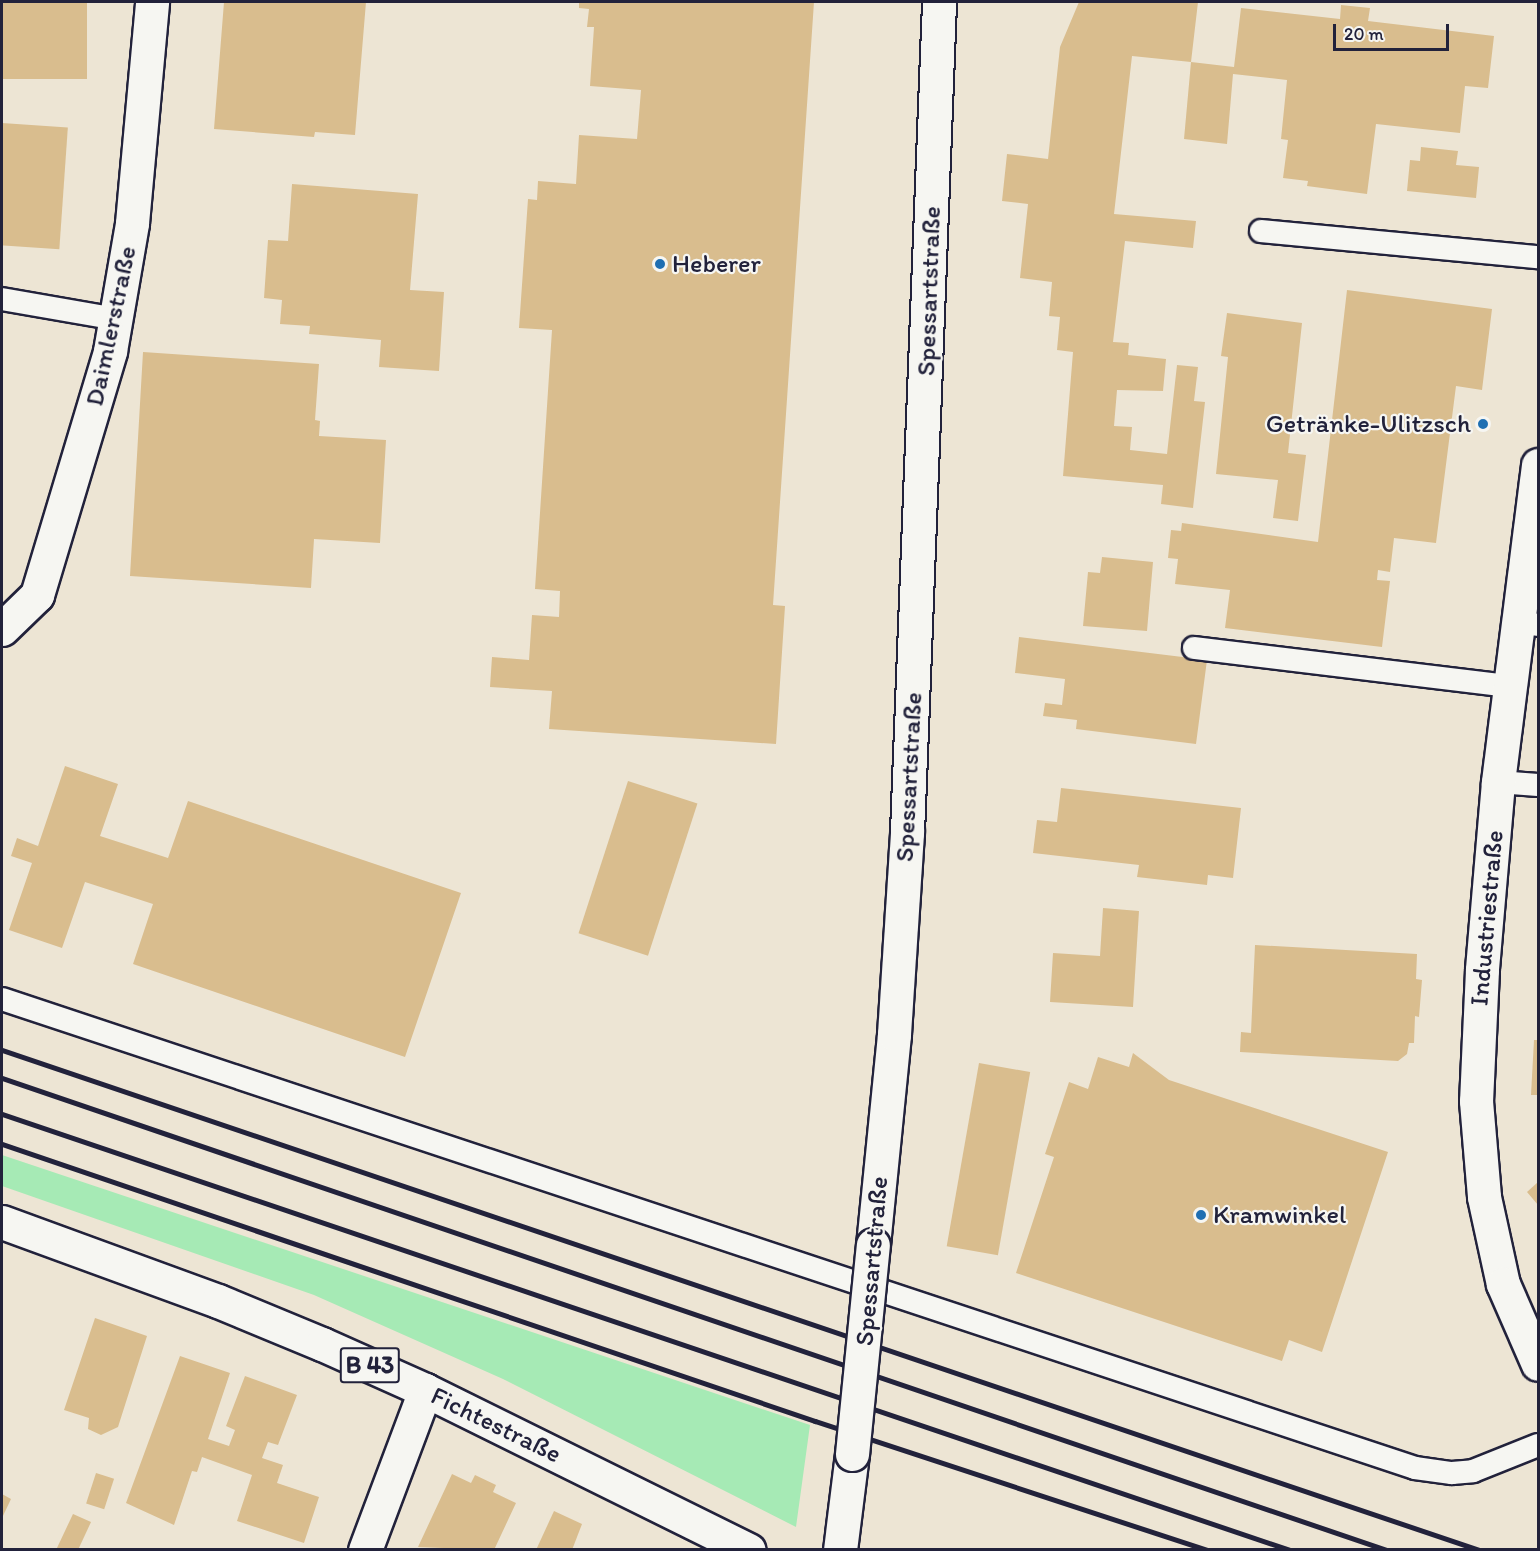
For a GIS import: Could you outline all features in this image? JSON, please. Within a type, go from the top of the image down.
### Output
[{"type":"main road","name":"Daimlerstraße","points":[[2,629],[37,595],[117,319],[139,167],[152,2]]},
{"type":"main road","name":"Spessartstraße","points":[[840,1550],[894,1034],[907,832],[939,2]]},
{"type":"main road","name":"Industriestraße","points":[[1539,465],[1528,623],[1509,686],[1498,782],[1476,1058],[1479,1150],[1503,1284],[1539,1364]]},
{"type":"main road","name":"Fichtestraße","points":[[2,1222],[218,1301],[425,1390],[749,1550]]},
{"type":"main road","points":[[365,1550],[425,1390]]},
{"type":"lane","points":[[1261,231],[1539,257]]},
{"type":"lane","points":[[2,299],[117,319]]},
{"type":"lane","points":[[1194,648],[1509,686]]},
{"type":"lane","points":[[1498,782],[1539,785]]},
{"type":"lane","points":[[2,999],[1415,1468],[1452,1473],[1473,1470],[1539,1445]]},
{"type":"green space","points":[[2,1155],[810,1425],[796,1527],[503,1379],[314,1295],[2,1186]]},
{"type":"building","points":[[2,2],[87,2],[87,79],[2,79]]},
{"type":"building","points":[[224,2],[366,2],[355,135],[315,132],[314,137],[214,129]]},
{"type":"building","name":"Heberer","points":[[579,2],[814,2],[773,605],[785,606],[776,744],[549,729],[552,691],[490,687],[492,657],[529,660],[532,615],[559,617],[560,591],[535,589],[552,330],[519,328],[528,199],[537,200],[538,181],[576,184],[579,135],[637,139],[641,90],[590,86],[594,27],[587,27],[589,9],[579,8]]},
{"type":"building","points":[[1079,2],[1198,2],[1191,62],[1132,56],[1114,214],[1196,221],[1193,248],[1125,241],[1113,342],[1129,343],[1128,355],[1166,359],[1163,391],[1117,390],[1114,426],[1132,427],[1130,450],[1167,454],[1177,365],[1198,367],[1194,401],[1205,402],[1193,508],[1161,504],[1163,485],[1063,476],[1073,352],[1057,350],[1060,317],[1049,316],[1052,282],[1020,278],[1028,204],[1002,201],[1007,154],[1048,159],[1060,47]]},
{"type":"building","points":[[1341,5],[1370,8],[1368,21],[1494,36],[1488,88],[1465,86],[1460,133],[1376,124],[1367,194],[1307,186],[1308,181],[1283,178],[1288,140],[1281,139],[1287,80],[1233,74],[1227,144],[1184,139],[1191,62],[1234,67],[1241,8],[1340,19]]},
{"type":"building","points":[[2,123],[68,128],[59,249],[2,245]]},
{"type":"building","points":[[1421,147],[1458,151],[1456,165],[1479,167],[1476,198],[1407,191],[1410,160],[1420,161]]},
{"type":"building","points":[[292,184],[418,194],[410,290],[444,292],[439,371],[379,367],[381,340],[309,334],[310,326],[280,324],[282,300],[264,298],[268,240],[288,241]]},
{"type":"building","points":[[1347,290],[1492,309],[1482,390],[1456,386],[1436,543],[1394,538],[1390,572],[1378,570],[1377,580],[1390,581],[1382,647],[1225,628],[1230,590],[1175,584],[1178,559],[1168,558],[1171,530],[1181,531],[1182,523],[1318,542]]},
{"type":"building","points":[[1227,313],[1302,323],[1288,453],[1306,455],[1298,521],[1273,518],[1278,480],[1216,474],[1228,357],[1221,356]]},
{"type":"building","points":[[143,352],[319,364],[315,420],[320,421],[319,436],[386,440],[380,543],[314,539],[311,588],[130,576]]},
{"type":"building","points":[[1102,557],[1153,562],[1147,631],[1083,626],[1088,572],[1100,573]]},
{"type":"building","points":[[1019,637],[1207,660],[1196,744],[1076,729],[1077,720],[1043,716],[1045,703],[1062,705],[1065,679],[1015,673]]},
{"type":"building","points":[[65,766],[118,784],[100,836],[168,858],[188,801],[461,893],[405,1057],[133,964],[153,904],[85,882],[62,948],[9,930],[32,863],[11,856],[17,838],[38,846]]},
{"type":"building","points":[[628,781],[697,804],[648,956],[579,933]]},
{"type":"building","points":[[1061,788],[1241,808],[1233,878],[1208,875],[1207,885],[1137,877],[1139,865],[1033,853],[1037,820],[1057,822]]},
{"type":"building","points":[[1103,908],[1139,911],[1133,1007],[1050,1002],[1053,953],[1100,956]]},
{"type":"building","points":[[1255,945],[1417,954],[1416,979],[1422,980],[1419,1017],[1415,1016],[1414,1043],[1409,1043],[1407,1054],[1398,1061],[1240,1052],[1241,1032],[1251,1033]]},
{"type":"building","points":[[1534,1040],[1538,1040],[1538,1095],[1531,1095]]},
{"type":"building","name":"Kramwinkel","points":[[1133,1053],[1169,1080],[1388,1152],[1322,1352],[1289,1340],[1282,1361],[1016,1273],[1054,1157],[1045,1154],[1069,1082],[1088,1089],[1098,1057],[1129,1067]]},
{"type":"building","points":[[979,1063],[1030,1072],[998,1255],[947,1246]]},
{"type":"building","points":[[1538,1182],[1538,1205],[1527,1192]]},
{"type":"building","points":[[95,1318],[147,1336],[118,1427],[101,1435],[88,1429],[89,1418],[64,1410]]},
{"type":"building","points":[[180,1356],[230,1373],[208,1439],[229,1446],[235,1430],[226,1426],[245,1376],[297,1395],[278,1445],[268,1442],[262,1458],[283,1465],[277,1483],[319,1497],[304,1543],[237,1521],[252,1475],[202,1457],[197,1472],[192,1471],[174,1525],[126,1503]]},
{"type":"building","points":[[96,1473],[114,1479],[104,1509],[86,1503]]},
{"type":"building","points":[[452,1474],[471,1483],[475,1475],[496,1485],[493,1492],[516,1503],[494,1550],[418,1547]]},
{"type":"building","points":[[2,1494],[11,1499],[2,1518]]},
{"type":"building","points":[[554,1511],[582,1524],[572,1550],[536,1550]]},
{"type":"building","points":[[73,1514],[91,1522],[78,1550],[56,1550]]},
{"type":"railway","points":[[2,1050],[1479,1550]]},
{"type":"railway","points":[[2,1078],[1387,1550]]},
{"type":"railway","points":[[2,1114],[1290,1550]]},
{"type":"railway","points":[[2,1144],[815,1421],[1208,1550]]},
{"type":"place","name":"Heberer","points":[[660,264]]},
{"type":"place","name":"Getränke-Ulitzsch","points":[[1483,424]]},
{"type":"place","name":"Kramwinkel","points":[[1201,1215]]}]
